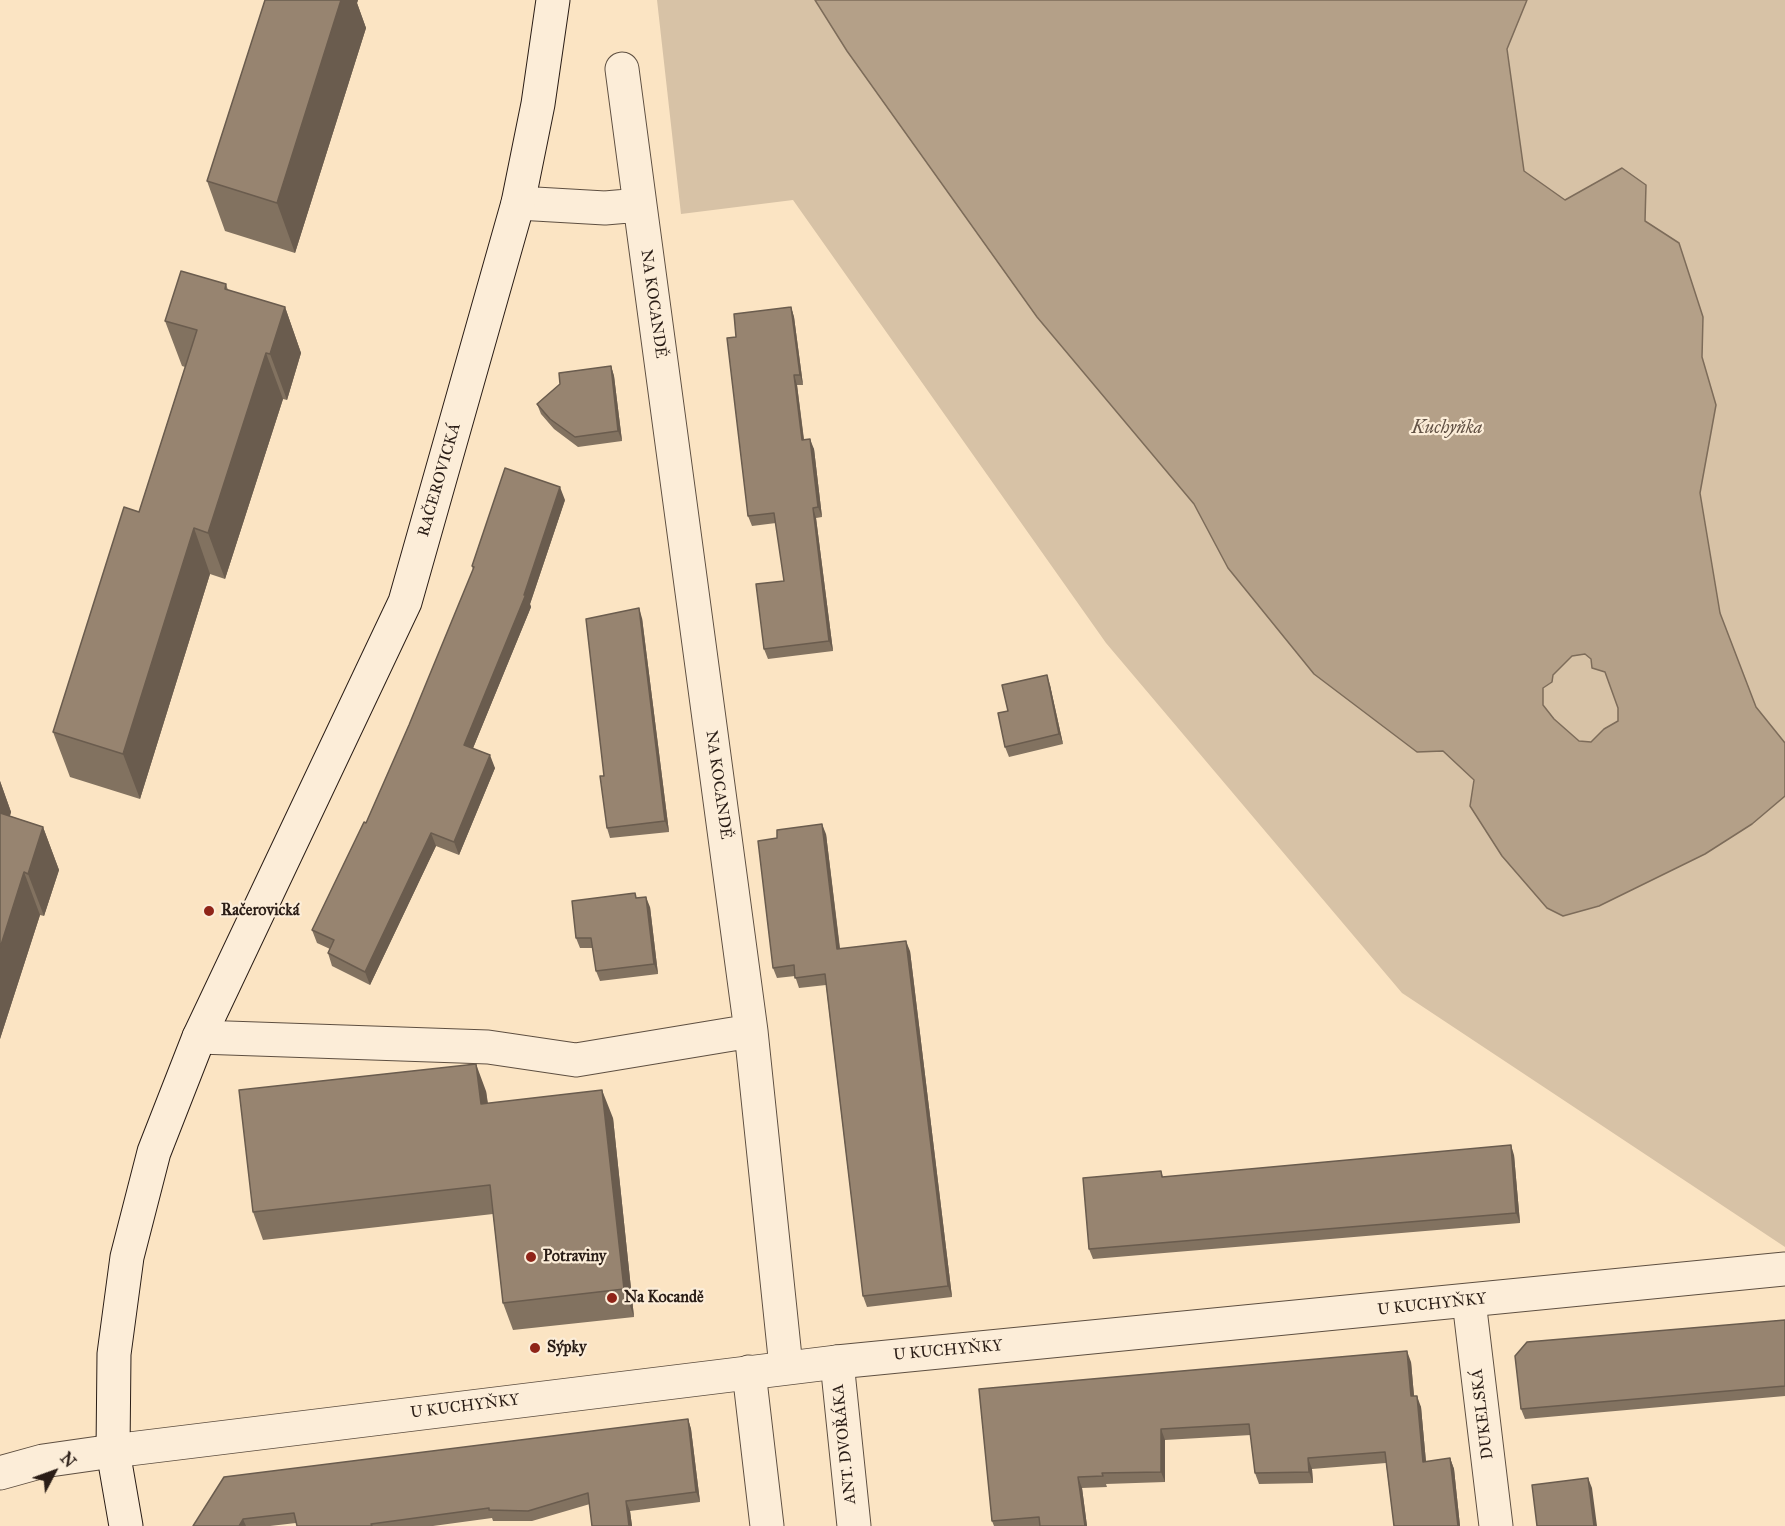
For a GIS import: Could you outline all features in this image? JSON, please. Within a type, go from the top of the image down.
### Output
[{"type":"street","name":"RAČEROVICKÁ","points":[[126,1526],[113,1451],[114,1354],[127,1257],[154,1152],[199,1037],[405,602],[518,203],[538,104],[553,0]]},
{"type":"street","name":"NA KOCANDĚ","points":[[622,69],[751,1031],[786,1367]]},
{"type":"street","points":[[518,203],[605,208],[640,205]]},
{"type":"street","points":[[199,1037],[241,1036],[488,1047],[576,1060],[751,1031]]},
{"type":"street","name":"U KUCHYŇKY","points":[[0,1473],[43,1461],[113,1451],[786,1367],[1785,1269]]},
{"type":"street","name":"DUKELSKÁ","points":[[1469,1301],[1496,1526]]},
{"type":"street","name":"ANT. DVOŘÁKA","points":[[837,1362],[854,1526]]},
{"type":"street","points":[[748,1372],[767,1526]]},
{"type":"shaded area","points":[[657,0],[815,0],[847,51],[1037,317],[1194,504],[1228,568],[1314,674],[1443,751],[1474,781],[1470,806],[1502,856],[1752,824],[1785,796],[1785,1247],[1402,993],[1106,643],[793,200],[681,214]]},
{"type":"shaded area","points":[[1527,0],[1785,0],[1785,743],[1756,707],[1720,613],[1700,493],[1716,405],[1702,357],[1703,317],[1679,243],[1645,221],[1646,185],[1565,200],[1524,171],[1507,49]]},
{"type":"shaded area","points":[[1585,653],[1591,659],[1592,668],[1605,672],[1618,708],[1618,721],[1604,729],[1591,742],[1579,741],[1554,719],[1543,705],[1543,688],[1552,682],[1553,675],[1572,656]]},
{"type":"water","name":"Kuchyňka","points":[[815,0],[1527,0],[1507,49],[1524,171],[1565,200],[1622,168],[1646,185],[1645,221],[1679,243],[1703,317],[1702,357],[1716,405],[1700,493],[1720,613],[1756,707],[1785,743],[1785,796],[1752,824],[1705,854],[1599,906],[1563,916],[1547,908],[1502,856],[1470,806],[1474,780],[1443,751],[1417,752],[1314,674],[1228,568],[1194,504],[1037,317],[847,51]],"holes":[[[1585,654],[1591,659],[1592,668],[1605,672],[1618,708],[1618,721],[1604,729],[1591,742],[1579,741],[1554,719],[1543,705],[1543,688],[1552,682],[1553,675],[1572,656]]]},
{"type":"building","points":[[265,0],[341,0],[277,203],[207,181]]},
{"type":"building","points":[[181,271],[226,284],[225,289],[285,307],[270,354],[266,353],[208,533],[194,528],[123,754],[53,732],[124,507],[139,512],[197,330],[165,321]]},
{"type":"building","points":[[791,307],[800,375],[794,375],[802,440],[810,439],[818,507],[813,508],[829,641],[764,649],[756,584],[784,581],[774,513],[748,516],[727,338],[736,337],[734,314]]},
{"type":"building","points":[[611,366],[618,431],[575,437],[550,419],[537,404],[560,384],[559,373]]},
{"type":"building","points":[[505,468],[560,487],[524,595],[526,594],[464,745],[490,755],[454,842],[431,833],[365,972],[328,953],[334,940],[312,930],[364,822],[366,823],[409,725],[474,567],[472,566]]},
{"type":"building","points":[[639,608],[665,821],[607,828],[600,776],[604,776],[586,619]]},
{"type":"building","points":[[1047,675],[1059,734],[1005,747],[998,713],[1008,711],[1002,685]]},
{"type":"building","points":[[0,813],[43,827],[28,874],[24,872],[0,948]]},
{"type":"building","points":[[822,824],[837,949],[906,941],[948,1286],[863,1296],[825,974],[795,978],[794,965],[773,968],[758,841],[777,838],[777,830]]},
{"type":"building","points":[[635,893],[636,898],[646,897],[654,964],[596,971],[591,938],[576,938],[572,901]]},
{"type":"building","points":[[476,1064],[481,1104],[602,1090],[624,1289],[503,1303],[490,1185],[253,1212],[239,1090]]},
{"type":"building","points":[[1511,1145],[1516,1213],[1089,1249],[1083,1178],[1161,1171],[1162,1177]]},
{"type":"building","points":[[1785,1320],[1785,1386],[1521,1409],[1515,1356],[1527,1342]]},
{"type":"building","points":[[1407,1351],[1411,1396],[1417,1396],[1423,1462],[1450,1458],[1458,1526],[1394,1526],[1385,1452],[1308,1458],[1309,1472],[1255,1473],[1249,1424],[1161,1429],[1161,1472],[1102,1473],[1103,1476],[1078,1477],[1085,1526],[1040,1526],[1039,1517],[992,1521],[979,1389]]},
{"type":"building","points":[[688,1419],[696,1492],[626,1501],[629,1526],[592,1526],[588,1493],[528,1511],[489,1510],[489,1508],[371,1524],[372,1526],[297,1526],[294,1513],[243,1519],[239,1526],[193,1526],[224,1477]]},
{"type":"building","points":[[1588,1478],[1594,1526],[1537,1526],[1532,1485]]},
{"type":"place","name":"Račerovická","points":[[209,911]]},
{"type":"place","name":"Potraviny","points":[[531,1257]]},
{"type":"place","name":"Na Kocandě","points":[[612,1298]]},
{"type":"place","name":"Sýpky","points":[[535,1348]]}]
